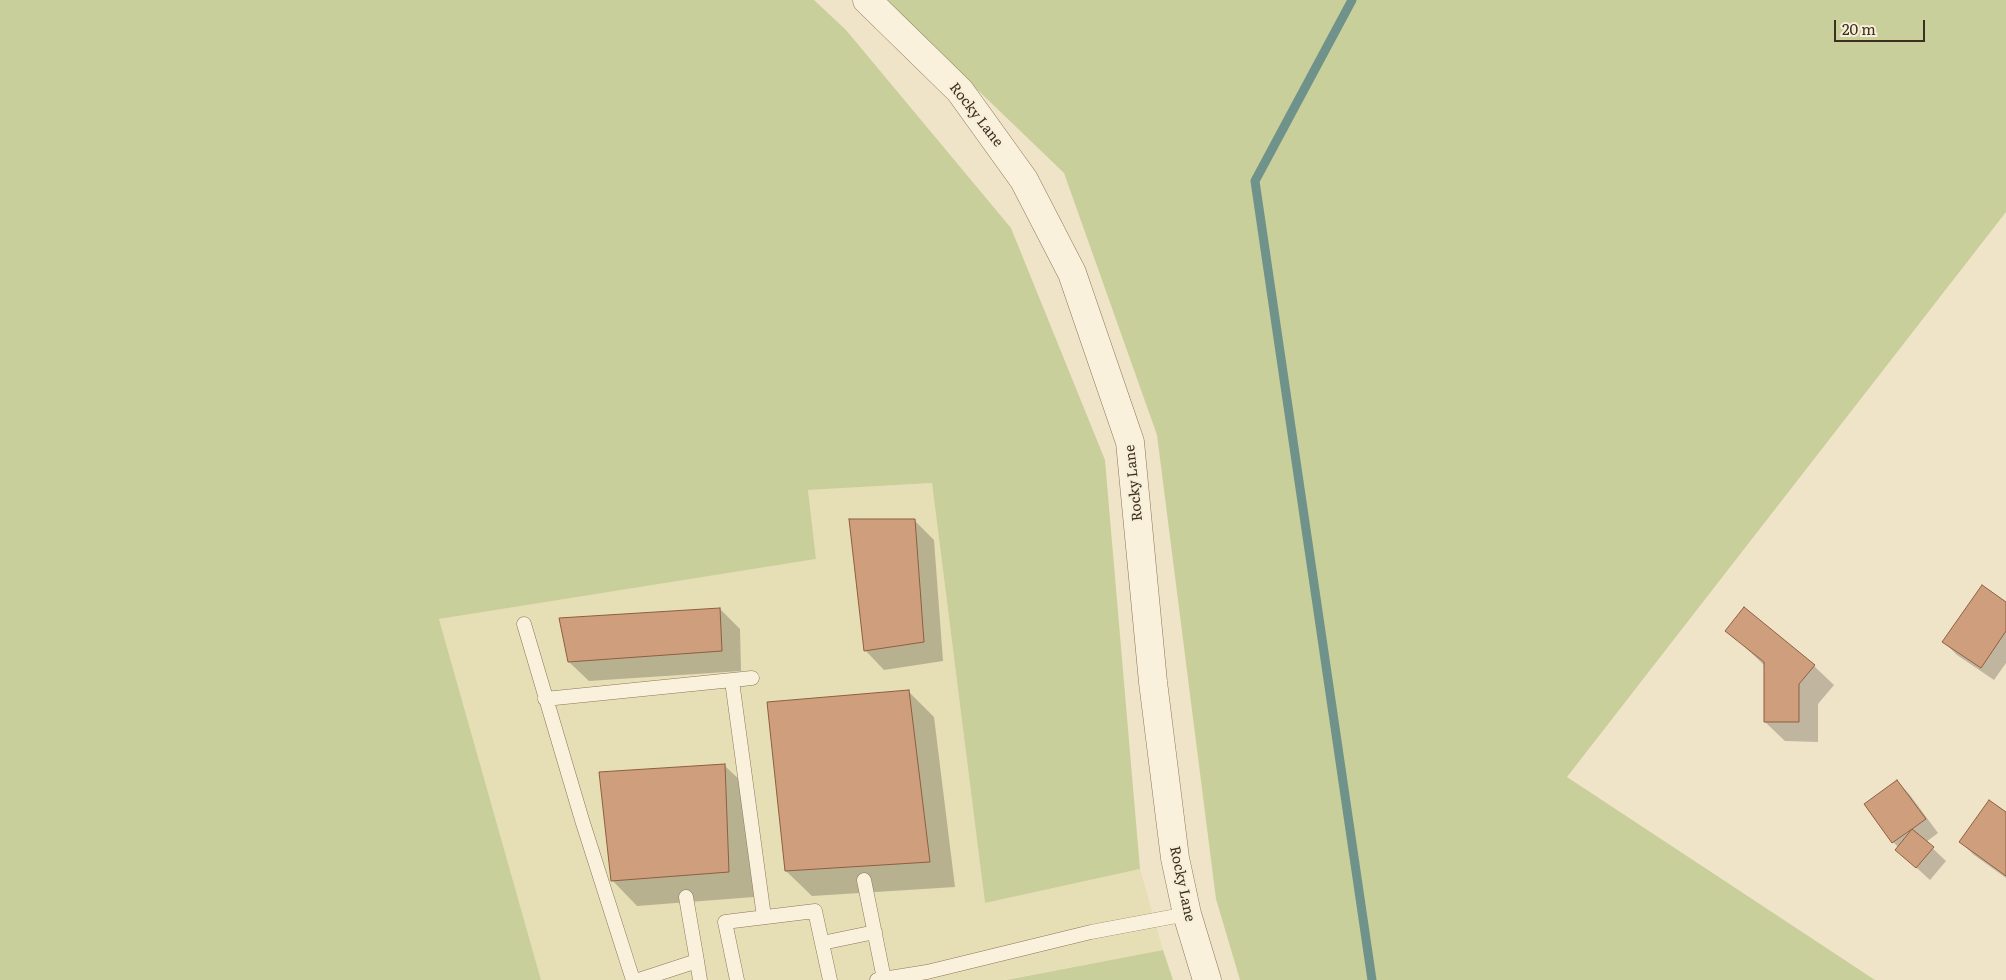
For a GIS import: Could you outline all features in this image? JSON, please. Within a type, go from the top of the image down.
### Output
[{"type":"street","name":"Rocky Lane","points":[[867,0],[960,91],[1024,180],[1072,273],[1130,442],[1153,682],[1175,858],[1187,914],[1207,980]]},
{"type":"lane","points":[[524,624],[633,980]]},
{"type":"lane","points":[[546,700],[752,678]]},
{"type":"lane","points":[[732,681],[764,917]]},
{"type":"lane","points":[[864,880],[875,932],[880,980],[927,972],[1092,932],[1187,914]]},
{"type":"lane","points":[[686,897],[700,980]]},
{"type":"lane","points":[[736,980],[725,922],[815,911],[830,980]]},
{"type":"lane","points":[[822,943],[875,932]]},
{"type":"lane","points":[[639,980],[697,961]]},
{"type":"shaded area","points":[[932,483],[985,903],[1140,869],[1163,950],[1003,980],[541,980],[439,619],[816,559],[808,490]]},
{"type":"green space","points":[[0,0],[814,0],[846,30],[1011,228],[1105,460],[1140,869],[985,903],[932,483],[808,490],[816,559],[439,619],[541,980],[0,980]]},
{"type":"green space","points":[[884,0],[2006,0],[2006,212],[1567,777],[1875,980],[1240,980],[1216,899],[1157,435],[1064,173]]},
{"type":"green space","points":[[1163,950],[1173,980],[1006,980]]},
{"type":"building","points":[[849,519],[915,519],[924,642],[864,651]]},
{"type":"building","points":[[1982,585],[2006,602],[2006,631],[1981,668],[1942,642]]},
{"type":"building","points":[[1744,607],[1815,665],[1799,684],[1799,722],[1764,722],[1764,662],[1725,631]]},
{"type":"building","points":[[720,608],[722,651],[568,662],[559,618]]},
{"type":"building","points":[[909,690],[930,862],[785,871],[767,702]]},
{"type":"building","points":[[725,764],[729,872],[611,881],[599,772]]},
{"type":"building","points":[[1897,780],[1926,819],[1892,843],[1864,804]]},
{"type":"building","points":[[1989,800],[2006,812],[2006,876],[1959,842]]},
{"type":"building","points":[[1912,829],[1934,847],[1916,868],[1895,850]]},
{"type":"waterway","points":[[1352,0],[1255,181],[1372,980]]}]
